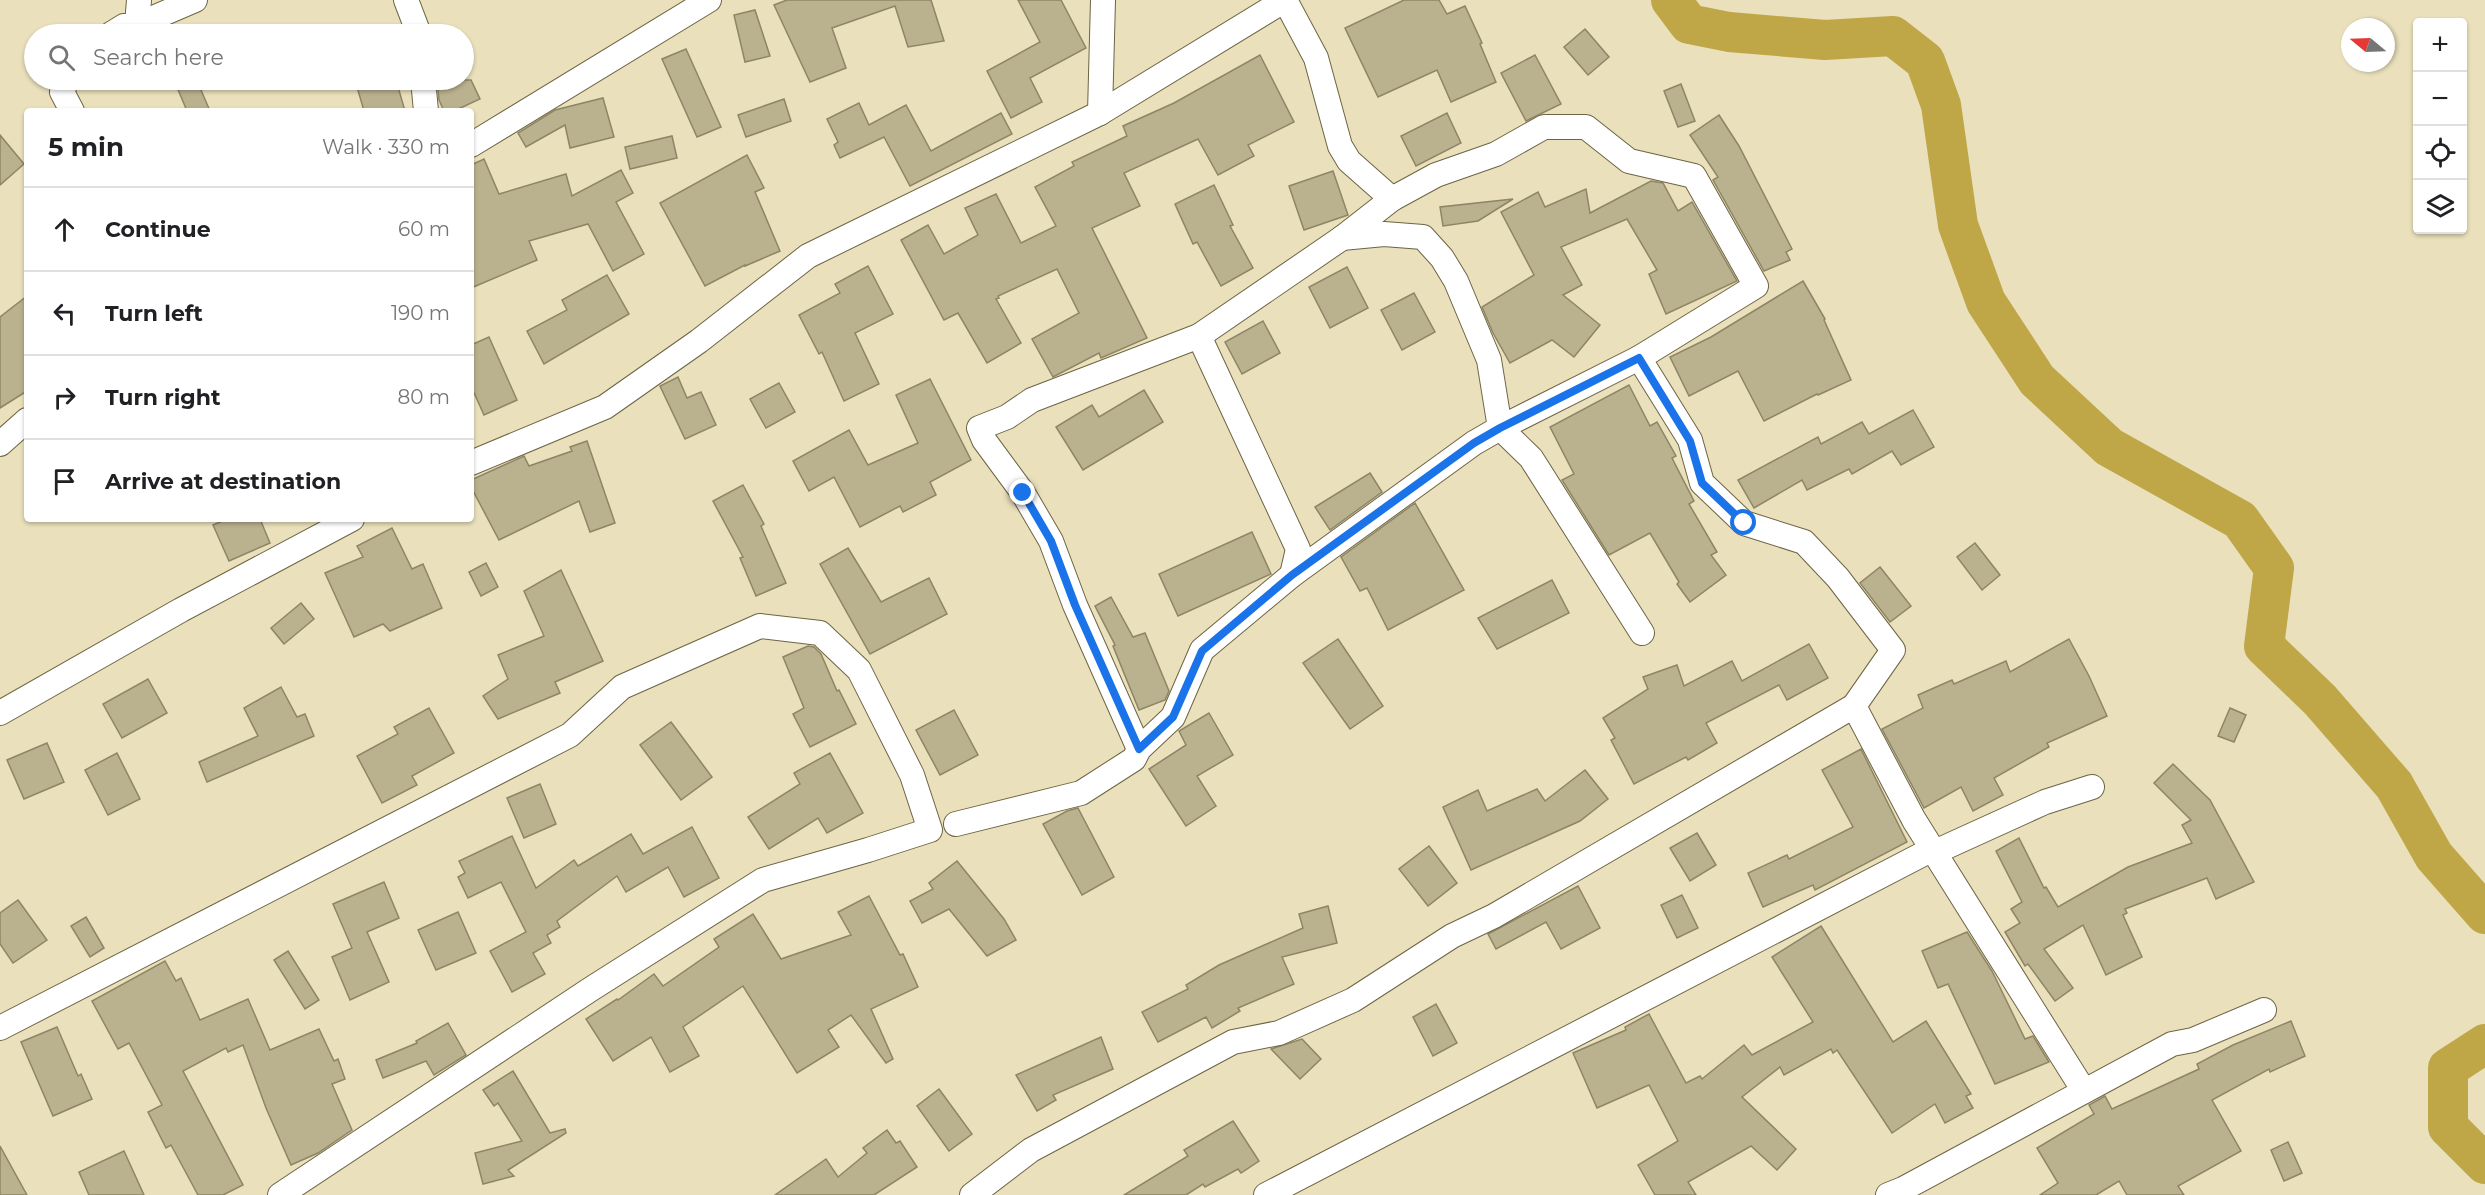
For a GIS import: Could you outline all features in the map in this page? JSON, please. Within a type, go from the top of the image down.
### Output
[{"type":"street","points":[[137,24],[139,0]]},
{"type":"street","points":[[139,24],[195,0]]},
{"type":"street","points":[[406,0],[415,24]]},
{"type":"street","points":[[474,143],[709,0]]},
{"type":"street","points":[[1100,113],[1103,0]]},
{"type":"street","points":[[474,462],[605,407],[699,341],[808,256],[1100,113],[1285,0],[1316,58],[1340,146],[1349,161],[1392,199]]},
{"type":"street","points":[[63,90],[70,108]]},
{"type":"street","points":[[424,90],[426,108]]},
{"type":"street","points":[[956,824],[1081,793],[1134,759],[1139,749],[1173,717],[1202,651],[1292,575],[1474,443],[1639,358],[1756,286],[1694,176],[1629,161],[1586,127],[1544,127],[1496,154],[1436,175],[1392,199],[1342,238],[1199,336],[1032,400],[1007,417],[979,428],[984,440],[1023,493],[1051,541],[1075,605],[1139,749]]},
{"type":"street","points":[[1342,238],[1384,234],[1423,237],[1442,258],[1456,282],[1489,360],[1500,428],[1531,459],[1642,633]]},
{"type":"street","points":[[1199,336],[1298,549],[1292,575]]},
{"type":"street","points":[[972,1195],[1031,1150],[1233,1042],[1279,1033],[1353,1000],[1452,936],[1494,916],[1854,706],[1893,650],[1838,578],[1804,543],[1744,523],[1702,483],[1690,441],[1639,358]]},
{"type":"street","points":[[0,444],[24,423]]},
{"type":"street","points":[[0,713],[181,610],[346,522]]},
{"type":"street","points":[[0,1028],[570,735],[622,687],[760,626],[820,633],[859,670],[912,775],[930,830],[763,880],[591,989],[280,1195]]},
{"type":"street","points":[[1854,706],[1914,820],[2084,1091]]},
{"type":"street","points":[[1266,1195],[1923,854],[1935,852],[2045,802],[2092,787]]},
{"type":"street","points":[[1899,1193],[2172,1044],[2193,1041],[2264,1010]]},
{"type":"building","points":[[787,0],[931,0],[944,41],[908,47],[895,6],[832,28],[846,68],[810,82],[774,5]]},
{"type":"building","points":[[1018,0],[1061,0],[1086,48],[1030,78],[1042,102],[1011,118],[987,71],[1040,42]]},
{"type":"building","points":[[1404,0],[1439,0],[1447,14],[1465,6],[1496,82],[1451,102],[1437,70],[1378,97],[1345,28]]},
{"type":"building","points":[[755,10],[770,56],[745,62],[734,15]]},
{"type":"building","points":[[1585,29],[1609,57],[1588,75],[1564,47]]},
{"type":"building","points":[[686,49],[721,127],[697,137],[662,59]]},
{"type":"building","points":[[1260,55],[1294,122],[1248,145],[1254,156],[1218,175],[1198,139],[1124,173],[1140,206],[1092,228],[1147,338],[1101,358],[1099,353],[1053,377],[1032,339],[1079,313],[1057,269],[998,296],[999,298],[996,299],[1021,343],[987,363],[958,313],[944,320],[901,240],[928,225],[944,254],[978,235],[965,208],[996,194],[1021,243],[1056,226],[1035,187],[1074,166],[1072,162],[1127,136],[1123,126],[1174,103]]},
{"type":"building","points":[[1535,55],[1561,104],[1526,121],[1501,73]]},
{"type":"building","points":[[1681,84],[1695,121],[1678,127],[1664,91]]},
{"type":"building","points":[[474,86],[480,99],[460,108],[443,108],[438,90],[474,90]]},
{"type":"building","points":[[178,90],[201,90],[209,108],[186,108]]},
{"type":"building","points":[[358,90],[399,90],[404,108],[363,108]]},
{"type":"building","points":[[603,98],[614,137],[570,148],[565,125],[526,147],[518,133],[555,110]]},
{"type":"building","points":[[784,99],[791,121],[746,137],[738,115]]},
{"type":"building","points":[[859,103],[869,125],[906,105],[931,151],[1001,113],[1012,134],[910,186],[884,137],[840,158],[834,145],[838,142],[827,119]]},
{"type":"building","points":[[1447,113],[1461,143],[1416,166],[1401,136]]},
{"type":"building","points":[[1719,115],[1739,146],[1792,249],[1786,252],[1790,260],[1764,271],[1713,180],[1718,177],[1690,135]]},
{"type":"building","points":[[0,135],[24,164],[0,185]]},
{"type":"building","points":[[672,136],[677,158],[630,169],[625,147]]},
{"type":"building","points":[[747,155],[764,188],[755,192],[780,251],[745,265],[705,286],[660,203]]},
{"type":"building","points":[[484,159],[499,194],[566,174],[572,196],[621,170],[633,193],[616,202],[644,254],[613,271],[588,224],[529,241],[537,260],[474,287],[474,164]]},
{"type":"building","points":[[1333,171],[1348,215],[1304,230],[1289,186]]},
{"type":"building","points":[[1651,181],[1663,183],[1678,211],[1692,202],[1737,281],[1666,314],[1649,274],[1657,270],[1627,219],[1561,247],[1582,285],[1563,295],[1600,325],[1574,357],[1552,340],[1510,363],[1482,307],[1534,275],[1501,212],[1538,192],[1545,207],[1586,189],[1590,213]]},
{"type":"building","points":[[1214,185],[1233,225],[1230,226],[1253,268],[1221,286],[1197,242],[1193,244],[1175,204]]},
{"type":"building","points":[[1513,199],[1478,221],[1443,226],[1440,207]]},
{"type":"building","points":[[868,266],[893,314],[855,333],[879,384],[844,401],[822,352],[819,354],[799,315],[840,293],[835,284]]},
{"type":"building","points":[[1347,267],[1368,308],[1330,328],[1309,287]]},
{"type":"building","points":[[607,275],[629,314],[544,364],[527,331],[567,310],[562,300]]},
{"type":"building","points":[[1803,281],[1825,319],[1851,380],[1817,394],[1764,421],[1738,371],[1689,396],[1670,357],[1711,337]]},
{"type":"building","points":[[1414,293],[1435,332],[1402,350],[1381,310]]},
{"type":"building","points":[[24,298],[24,393],[0,408],[0,317]]},
{"type":"building","points":[[1263,321],[1280,353],[1242,374],[1225,342]]},
{"type":"building","points":[[489,337],[517,400],[484,415],[474,393],[474,344]]},
{"type":"building","points":[[678,377],[687,398],[701,392],[716,425],[685,439],[660,386]]},
{"type":"building","points":[[930,379],[971,460],[930,482],[936,495],[903,512],[900,506],[860,527],[834,477],[809,491],[793,461],[849,430],[868,465],[918,443],[896,395]]},
{"type":"building","points":[[779,383],[795,412],[766,428],[750,399]]},
{"type":"building","points":[[1629,385],[1650,426],[1657,422],[1676,456],[1672,458],[1694,501],[1689,504],[1717,552],[1711,555],[1726,575],[1690,602],[1677,584],[1679,582],[1650,533],[1609,555],[1562,480],[1574,474],[1550,427]]},
{"type":"building","points":[[1144,390],[1163,422],[1083,470],[1056,427],[1092,405],[1099,417]]},
{"type":"building","points":[[1913,410],[1934,447],[1901,465],[1892,451],[1852,474],[1849,469],[1807,490],[1802,480],[1754,508],[1738,480],[1818,437],[1821,444],[1862,422],[1869,434]]},
{"type":"building","points":[[587,441],[615,523],[590,532],[579,501],[499,540],[474,493],[474,479],[524,456],[529,466],[572,451],[570,447]]},
{"type":"building","points":[[1370,473],[1382,492],[1330,530],[1315,507]]},
{"type":"building","points":[[743,485],[764,524],[761,526],[786,583],[756,596],[740,558],[743,557],[713,501]]},
{"type":"building","points":[[1415,503],[1464,590],[1388,630],[1367,588],[1360,591],[1341,557]]},
{"type":"building","points":[[220,522],[261,522],[270,543],[229,561],[213,525]]},
{"type":"building","points":[[392,528],[412,569],[423,564],[442,608],[390,631],[383,624],[354,637],[325,573],[363,557],[357,546]]},
{"type":"building","points":[[1252,532],[1271,574],[1178,616],[1159,574]]},
{"type":"building","points":[[1975,543],[2000,575],[1982,590],[1957,557]]},
{"type":"building","points":[[848,548],[881,602],[929,578],[947,614],[870,654],[820,564]]},
{"type":"building","points":[[486,563],[498,587],[481,596],[469,572]]},
{"type":"building","points":[[1880,567],[1911,606],[1890,622],[1860,583]]},
{"type":"building","points":[[561,570],[603,661],[555,682],[560,693],[498,719],[483,696],[508,679],[498,655],[544,636],[524,591]]},
{"type":"building","points":[[1552,580],[1569,613],[1497,649],[1478,618]]},
{"type":"building","points":[[1111,597],[1133,637],[1145,633],[1169,691],[1165,700],[1139,710],[1113,646],[1115,645],[1095,606]]},
{"type":"building","points":[[301,603],[314,619],[284,644],[271,628]]},
{"type":"building","points":[[1338,639],[1383,706],[1350,729],[1303,663]]},
{"type":"building","points":[[2069,639],[2107,716],[2047,743],[2049,747],[1994,778],[2003,795],[1973,811],[1961,787],[1924,808],[1882,729],[1923,708],[1918,695],[1952,680],[1954,684],[2006,661],[2010,672]]},
{"type":"building","points":[[1809,644],[1828,678],[1787,700],[1779,685],[1706,723],[1717,743],[1688,760],[1686,757],[1634,784],[1611,740],[1615,738],[1603,718],[1648,689],[1643,677],[1677,665],[1684,686],[1732,661],[1742,681]]},
{"type":"building","points":[[808,646],[814,647],[821,654],[837,691],[839,690],[856,724],[810,747],[793,714],[804,708],[783,657]]},
{"type":"building","points":[[148,679],[167,713],[122,738],[103,704]]},
{"type":"building","points":[[281,687],[297,717],[305,714],[314,736],[207,782],[199,762],[258,736],[244,708]]},
{"type":"building","points":[[429,708],[454,753],[412,776],[417,785],[382,803],[357,756],[398,734],[394,727]]},
{"type":"building","points":[[2230,708],[2246,715],[2234,742],[2218,736]]},
{"type":"building","points":[[954,710],[978,755],[940,775],[916,730]]},
{"type":"building","points":[[1209,713],[1233,755],[1197,776],[1216,806],[1186,826],[1149,769],[1186,745],[1179,731]]},
{"type":"building","points":[[671,722],[712,777],[681,800],[640,745]]},
{"type":"building","points":[[47,743],[64,782],[24,799],[7,760]]},
{"type":"building","points":[[1861,749],[1907,842],[1815,890],[1813,885],[1763,907],[1748,873],[1787,855],[1789,859],[1853,827],[1822,770]]},
{"type":"building","points":[[117,753],[140,799],[108,815],[85,770]]},
{"type":"building","points":[[830,753],[863,813],[827,833],[818,818],[769,849],[748,817],[800,784],[794,773]]},
{"type":"building","points":[[2173,764],[2210,800],[2254,882],[2216,899],[2207,878],[2125,909],[2127,913],[2123,915],[2142,957],[2106,975],[2083,925],[2044,949],[2073,988],[2055,1001],[2028,964],[2025,966],[2005,932],[2020,923],[2011,909],[2022,902],[1996,851],[2019,838],[2044,888],[2046,887],[2058,907],[2128,867],[2192,843],[2182,825],[2191,820],[2154,783]]},
{"type":"building","points":[[1585,770],[1608,799],[1580,821],[1471,870],[1443,807],[1478,790],[1487,811],[1537,789],[1545,801]]},
{"type":"building","points":[[540,784],[556,824],[524,838],[507,798]]},
{"type":"building","points":[[1078,808],[1114,877],[1082,895],[1043,824],[1067,811]]},
{"type":"building","points":[[692,827],[719,878],[684,897],[668,867],[626,892],[617,876],[557,921],[560,927],[547,935],[551,943],[533,953],[545,974],[512,992],[490,951],[526,932],[501,882],[468,898],[458,877],[465,873],[459,861],[512,836],[536,888],[574,860],[578,866],[631,834],[643,854]]},
{"type":"building","points":[[1697,833],[1716,865],[1690,881],[1670,848]]},
{"type":"building","points":[[1429,846],[1457,883],[1428,906],[1399,869]]},
{"type":"building","points":[[957,861],[1004,919],[1016,940],[987,956],[949,909],[922,923],[910,901],[933,889],[929,883]]},
{"type":"building","points":[[384,882],[399,918],[367,932],[389,982],[350,1000],[332,957],[352,948],[333,904]]},
{"type":"building","points":[[1578,886],[1600,928],[1561,949],[1546,922],[1496,949],[1488,934]]},
{"type":"building","points":[[1682,895],[1698,928],[1677,938],[1661,905]]},
{"type":"building","points":[[869,896],[900,955],[903,954],[918,987],[871,1009],[893,1059],[886,1063],[851,1015],[828,1030],[839,1047],[797,1073],[743,986],[683,1027],[699,1056],[670,1072],[651,1037],[613,1061],[586,1019],[618,1000],[654,974],[663,986],[719,947],[714,939],[753,914],[781,959],[851,935],[838,912]]},
{"type":"building","points":[[18,900],[47,940],[13,963],[0,944],[0,913]]},
{"type":"building","points":[[1328,906],[1337,943],[1282,957],[1294,984],[1238,1008],[1240,1011],[1212,1028],[1206,1017],[1158,1042],[1142,1012],[1188,989],[1186,985],[1219,965],[1303,928],[1299,914]]},
{"type":"building","points":[[458,912],[476,953],[436,970],[418,930]]},
{"type":"building","points":[[86,917],[104,948],[90,957],[71,926]]},
{"type":"building","points":[[1821,926],[1893,1042],[1926,1021],[1971,1094],[1966,1096],[1973,1108],[1945,1123],[1935,1104],[1892,1133],[1837,1050],[1833,1053],[1831,1049],[1784,1075],[1780,1067],[1742,1097],[1796,1149],[1777,1170],[1751,1146],[1688,1182],[1696,1195],[1655,1195],[1638,1165],[1678,1141],[1649,1085],[1597,1108],[1573,1053],[1626,1030],[1625,1027],[1649,1014],[1686,1083],[1700,1076],[1702,1079],[1744,1045],[1752,1055],[1813,1022],[1772,957]]},
{"type":"building","points":[[1967,932],[1992,971],[2025,1039],[2033,1036],[2049,1062],[1995,1084],[1948,984],[1938,988],[1922,951]]},
{"type":"building","points":[[288,951],[319,1000],[305,1009],[274,960]]},
{"type":"building","points":[[165,961],[176,981],[181,978],[200,1020],[248,999],[270,1050],[319,1029],[334,1061],[338,1059],[345,1079],[332,1084],[352,1130],[318,1153],[291,1165],[266,1108],[243,1045],[228,1052],[226,1048],[183,1071],[243,1185],[223,1195],[198,1195],[171,1145],[166,1148],[148,1112],[162,1105],[129,1043],[118,1049],[92,1001]]},
{"type":"building","points":[[1436,1004],[1457,1043],[1433,1056],[1413,1017]]},
{"type":"building","points":[[2291,1021],[2305,1056],[2270,1072],[2269,1069],[2212,1100],[2241,1151],[2178,1186],[2184,1195],[2127,1195],[2119,1181],[2096,1195],[2040,1195],[2058,1183],[2037,1148],[2094,1114],[2089,1105],[2105,1096],[2112,1109],[2199,1069],[2197,1064],[2233,1045]]},
{"type":"building","points":[[448,1023],[466,1055],[434,1075],[426,1061],[383,1078],[376,1060],[417,1043],[416,1041]]},
{"type":"building","points":[[57,1027],[78,1076],[81,1074],[92,1099],[53,1116],[21,1042]]},
{"type":"building","points":[[1101,1037],[1113,1069],[1053,1095],[1056,1100],[1037,1111],[1016,1075]]},
{"type":"building","points":[[1302,1039],[1321,1059],[1300,1079],[1271,1049]]},
{"type":"building","points":[[513,1071],[550,1133],[565,1129],[566,1133],[508,1170],[514,1176],[483,1184],[475,1153],[522,1141],[498,1103],[494,1106],[483,1090]]},
{"type":"building","points":[[939,1089],[972,1134],[949,1151],[917,1106]]},
{"type":"building","points":[[1233,1121],[1259,1161],[1241,1173],[1238,1169],[1205,1187],[1203,1184],[1186,1195],[1124,1195],[1188,1156],[1184,1150]]},
{"type":"building","points":[[887,1130],[896,1143],[900,1141],[917,1167],[874,1195],[775,1195],[826,1159],[838,1177],[867,1153],[863,1148]]},
{"type":"building","points":[[2288,1142],[2302,1173],[2284,1181],[2271,1150]]},
{"type":"building","points":[[0,1146],[27,1195],[0,1195]]},
{"type":"building","points":[[124,1151],[144,1195],[89,1195],[79,1172]]},
{"type":"waterway","points":[[1671,0],[1689,24],[1729,32],[1825,40],[1893,36],[1925,61],[1941,105],[1958,225],[1986,302],[2037,380],[2109,447],[2240,520],[2274,568],[2264,646],[2320,700],[2394,785],[2434,856],[2485,914]]},
{"type":"waterway","points":[[2485,1044],[2448,1068],[2448,1127],[2485,1164]]},
{"type":"route","points":[[1023,493],[1051,541],[1075,605],[1139,749],[1173,717],[1202,651],[1292,575],[1474,443],[1639,358],[1690,441],[1702,483],[1744,523]]}]
